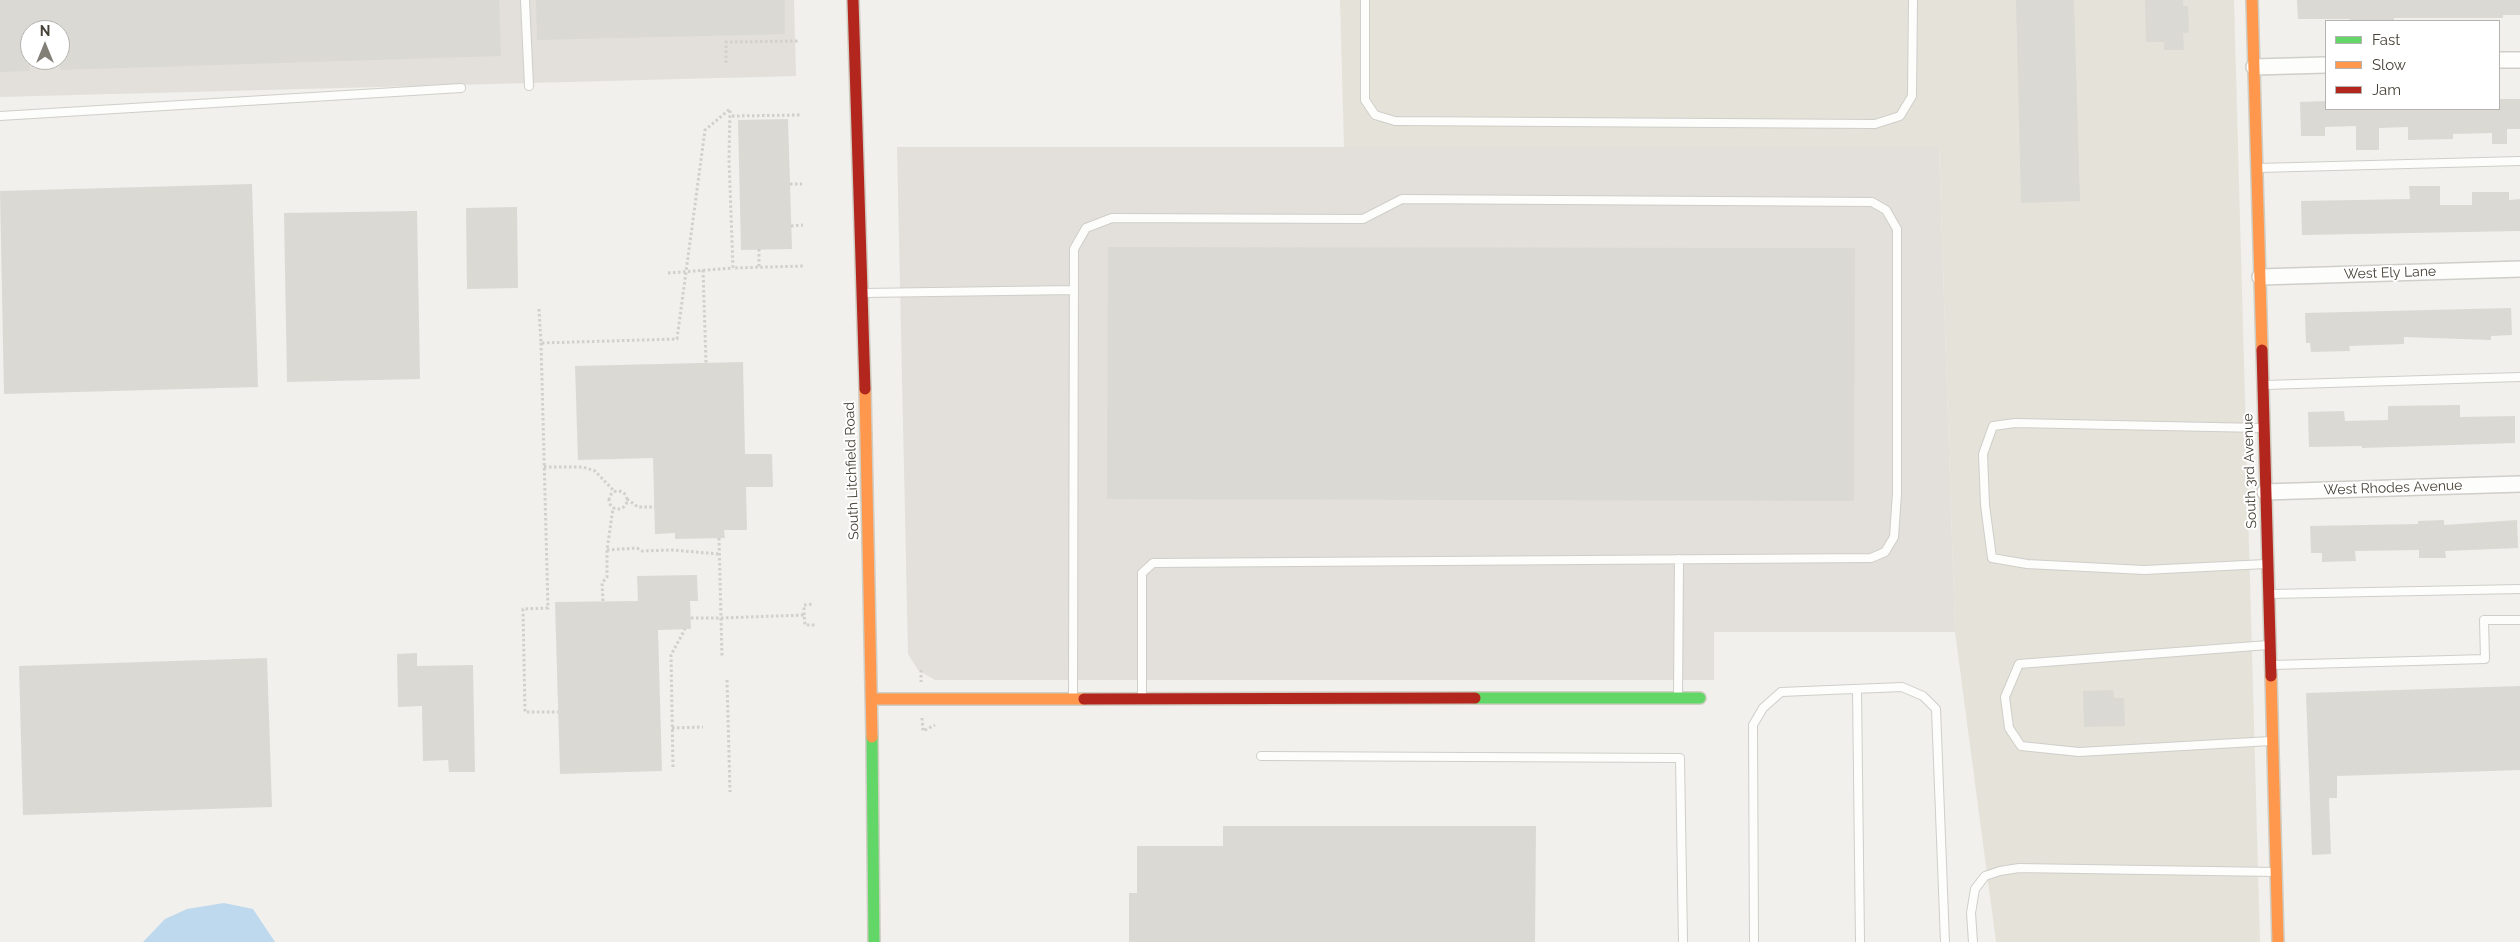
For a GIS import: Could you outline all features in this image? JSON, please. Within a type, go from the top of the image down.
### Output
[{"type":"street","name":"South Litchfield Road","points":[[853,0],[872,700],[874,942]]},
{"type":"street","name":"South 3rd Avenue","points":[[2252,0],[2278,942]]},
{"type":"street","points":[[2500,60],[2520,60]]},
{"type":"street","points":[[2254,67],[2325,65]]},
{"type":"street","name":"West Ely Lane","points":[[2260,276],[2520,269]]},
{"type":"street","name":"West Rhodes Avenue","points":[[2265,492],[2520,484]]},
{"type":"street","points":[[872,700],[1700,698]]},
{"type":"lane","points":[[525,0],[529,86]]},
{"type":"lane","points":[[1365,0],[1365,100],[1375,116],[1395,121],[1866,124],[1875,124],[1900,116],[1912,96],[1913,0]]},
{"type":"lane","points":[[0,116],[461,88]]},
{"type":"lane","points":[[2257,168],[2520,161]]},
{"type":"lane","points":[[1073,700],[1074,249],[1086,228],[1112,218],[1364,219],[1402,199],[1872,202],[1886,210],[1897,229],[1897,493],[1894,537],[1884,552],[1871,558],[1153,563],[1142,572],[1142,700]]},
{"type":"lane","points":[[862,293],[1074,290]]},
{"type":"lane","points":[[2263,385],[2520,377]]},
{"type":"lane","points":[[2264,428],[2015,423],[1993,426],[1982,454],[1985,505],[1992,558],[2027,564],[2144,570],[2268,564]]},
{"type":"lane","points":[[1678,698],[1679,559]]},
{"type":"lane","points":[[2268,594],[2520,589]]},
{"type":"lane","points":[[2270,665],[2485,659],[2484,620],[2520,620]]},
{"type":"lane","points":[[2270,645],[2018,664],[2005,697],[2009,728],[2021,746],[2079,752],[2272,741]]},
{"type":"lane","points":[[1754,942],[1753,725],[1763,708],[1781,692],[1902,687],[1923,696],[1936,709],[1944,942]]},
{"type":"lane","points":[[1857,689],[1860,942]]},
{"type":"lane","points":[[1261,756],[1680,758],[1683,942]]},
{"type":"lane","points":[[1973,942],[1971,913],[1975,889],[1985,876],[2000,871],[2019,868],[2276,872]]},
{"type":"path","points":[[726,62],[726,42],[798,41]]},
{"type":"path","points":[[541,343],[677,339],[705,130],[730,109],[732,116],[729,160],[733,268]]},
{"type":"path","points":[[732,116],[800,116]]},
{"type":"path","points":[[790,184],[802,184]]},
{"type":"path","points":[[791,226],[803,225]]},
{"type":"path","points":[[759,250],[759,267]]},
{"type":"path","points":[[668,273],[733,268],[804,266]]},
{"type":"path","points":[[703,270],[706,363]]},
{"type":"path","points":[[539,309],[548,608],[523,609],[525,712],[558,712]]},
{"type":"path","points":[[544,467],[583,468],[595,471],[615,492],[621,492],[638,507],[654,507]]},
{"type":"path","points":[[603,601],[602,582],[607,577],[607,550],[613,508],[610,498],[615,492]]},
{"type":"path","points":[[613,508],[622,508],[626,504],[626,498]]},
{"type":"path","points":[[719,538],[722,658]]},
{"type":"path","points":[[607,550],[637,548],[642,552],[672,550],[719,554]]},
{"type":"path","points":[[814,604],[804,605],[804,615],[805,625],[815,626]]},
{"type":"path","points":[[691,618],[804,615]]},
{"type":"path","points":[[673,767],[671,655],[685,629]]},
{"type":"path","points":[[727,680],[730,792]]},
{"type":"path","points":[[672,728],[703,727]]},
{"type":"shaded area","points":[[0,0],[794,0],[796,76],[0,97]]},
{"type":"shaded area","points":[[1340,0],[2234,0],[2260,942],[1996,942],[1955,632],[1939,147],[1344,147]]},
{"type":"shaded area","points":[[897,147],[1939,147],[1955,632],[1714,632],[1714,680],[935,680],[918,670],[908,654]]},
{"type":"water","points":[[224,903],[253,909],[275,942],[143,942],[165,919],[187,909]]},
{"type":"building","points":[[0,0],[499,0],[501,56],[70,70],[70,20],[20,20],[20,70],[30,71],[0,72]]},
{"type":"building","points":[[536,0],[785,0],[785,34],[537,40]]},
{"type":"building","points":[[2016,0],[2074,0],[2080,201],[2021,203]]},
{"type":"building","points":[[2145,0],[2183,0],[2183,6],[2188,6],[2189,33],[2183,33],[2184,50],[2164,50],[2164,42],[2146,42]]},
{"type":"building","points":[[2297,0],[2520,0],[2520,15],[2503,15],[2503,18],[2298,19]]},
{"type":"building","points":[[2500,99],[2520,99],[2520,129],[2507,129],[2507,144],[2492,144],[2492,133],[2453,134],[2453,139],[2408,140],[2408,127],[2379,128],[2379,150],[2356,150],[2356,126],[2325,127],[2325,136],[2301,136],[2300,102],[2325,101],[2325,110],[2500,110]]},
{"type":"building","points":[[788,119],[792,249],[741,250],[738,120]]},
{"type":"building","points":[[252,184],[258,387],[4,394],[0,191]]},
{"type":"building","points":[[2409,186],[2440,186],[2440,205],[2472,205],[2472,192],[2509,192],[2509,200],[2520,199],[2520,231],[2302,235],[2301,201],[2410,199]]},
{"type":"building","points":[[517,207],[518,288],[467,289],[466,208]]},
{"type":"building","points":[[417,211],[420,379],[287,382],[284,213]]},
{"type":"building","points":[[1108,247],[1855,248],[1854,501],[1107,499]]},
{"type":"building","points":[[2511,308],[2512,335],[2491,336],[2491,340],[2404,337],[2404,344],[2349,346],[2350,351],[2311,352],[2310,343],[2306,343],[2305,313]]},
{"type":"building","points":[[743,362],[745,454],[772,454],[773,487],[746,487],[747,530],[724,530],[725,538],[675,539],[675,533],[655,534],[653,458],[578,460],[575,366]]},
{"type":"building","points":[[2460,405],[2460,417],[2515,416],[2515,443],[2362,448],[2362,446],[2309,447],[2308,412],[2344,411],[2345,421],[2388,420],[2388,406]]},
{"type":"building","points":[[2444,520],[2444,525],[2517,520],[2518,548],[2445,551],[2446,558],[2419,558],[2419,550],[2355,551],[2356,561],[2322,562],[2322,553],[2311,553],[2310,526],[2418,524],[2418,521]]},
{"type":"building","points":[[697,575],[698,601],[690,601],[691,629],[658,630],[662,771],[560,774],[555,602],[638,601],[637,576]]},
{"type":"building","points":[[417,653],[417,666],[473,665],[475,772],[449,772],[448,760],[423,761],[422,706],[398,707],[397,654]]},
{"type":"building","points":[[267,658],[272,807],[23,815],[19,666]]},
{"type":"building","points":[[2520,686],[2520,770],[2337,776],[2337,798],[2329,798],[2331,854],[2312,855],[2306,693]]},
{"type":"building","points":[[2113,690],[2114,698],[2124,698],[2125,726],[2084,727],[2083,691]]},
{"type":"building","points":[[1223,826],[1536,826],[1535,942],[1129,942],[1129,893],[1137,893],[1137,846],[1223,846]]},
{"type":"traffic: fast","points":[[1475,698],[1700,698]]},
{"type":"traffic: fast","points":[[872,737],[874,942]]},
{"type":"traffic: slow","points":[[2252,0],[2262,350]]},
{"type":"traffic: slow","points":[[865,389],[872,737]]},
{"type":"traffic: slow","points":[[2271,676],[2278,942]]},
{"type":"traffic: slow","points":[[872,699],[1084,699]]},
{"type":"traffic: jam","points":[[853,0],[865,389]]},
{"type":"traffic: jam","points":[[2262,350],[2271,676]]},
{"type":"traffic: jam","points":[[1084,699],[1475,698]]}]
